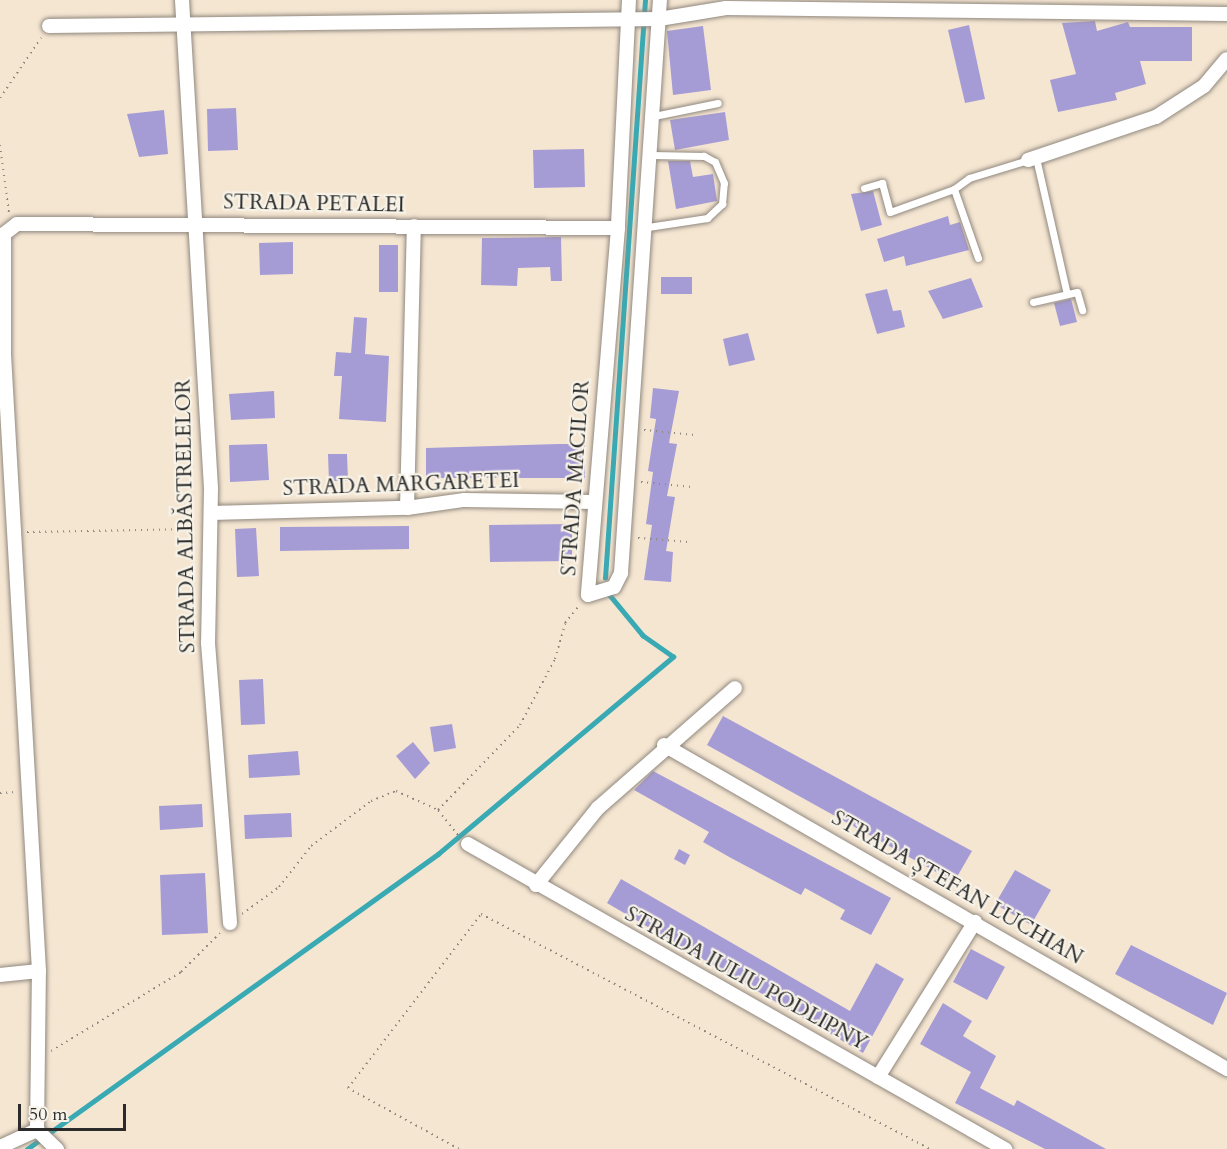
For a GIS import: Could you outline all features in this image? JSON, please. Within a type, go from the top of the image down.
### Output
[{"type":"street","name":"STRADA ALBĂSTRELELOR","points":[[182,0],[192,224],[211,520],[208,643],[230,922]]},
{"type":"street","name":"STRADA MACILOR","points":[[629,0],[632,19],[618,228],[593,502],[588,595],[614,586],[620,579],[648,227],[656,19],[660,0]]},
{"type":"street","points":[[49,26],[183,21],[656,19],[726,8],[901,4],[1227,14]]},
{"type":"street","points":[[1032,159],[1156,117],[1204,86],[1227,59]]},
{"type":"street","name":"STRADA PETALEI","points":[[10,228],[192,224],[618,228]]},
{"type":"street","points":[[407,508],[414,226]]},
{"type":"street","points":[[10,228],[3,252],[2,355],[15,532],[39,971],[37,1131],[57,1149]]},
{"type":"street","name":"STRADA MARGARETEI","points":[[211,520],[407,508],[464,500],[593,502]]},
{"type":"street","points":[[536,885],[598,808],[664,745],[735,688]]},
{"type":"street","name":"STRADA ȘTEFAN LUCHIAN","points":[[664,745],[1227,1069]]},
{"type":"street","name":"STRADA IULIU PODLIPNY","points":[[468,844],[536,885],[1005,1149]]},
{"type":"street","points":[[878,1077],[975,922]]},
{"type":"street","points":[[0,975],[39,971]]},
{"type":"street","points":[[0,1147],[37,1131]]},
{"type":"lane","points":[[654,116],[718,103]]},
{"type":"lane","points":[[648,227],[707,218],[722,204],[724,183],[715,162],[704,156],[651,155]]},
{"type":"lane","points":[[864,188],[882,183],[890,212],[954,189],[969,178],[1032,159],[1067,294]]},
{"type":"lane","points":[[954,189],[978,258]]},
{"type":"lane","points":[[1033,302],[1077,292],[1082,310]]},
{"type":"path","points":[[0,98],[49,26]]},
{"type":"path","points":[[0,145],[10,228]]},
{"type":"path","points":[[632,429],[695,435]]},
{"type":"path","points":[[628,481],[692,487]]},
{"type":"path","points":[[15,532],[176,532],[211,520]]},
{"type":"path","points":[[624,537],[689,542]]},
{"type":"path","points":[[468,844],[438,810],[520,725],[555,659],[564,623],[588,595]]},
{"type":"path","points":[[459,1149],[348,1088],[481,914],[930,1149]]},
{"type":"building","points":[[1095,21],[1097,31],[1128,22],[1130,27],[1192,27],[1192,61],[1140,61],[1146,84],[1115,93],[1117,100],[1058,112],[1050,80],[1076,74],[1062,23]]},
{"type":"building","points":[[969,25],[985,99],[965,103],[948,30]]},
{"type":"building","points":[[703,26],[711,90],[673,95],[667,31]]},
{"type":"building","points":[[236,108],[238,150],[208,151],[207,109]]},
{"type":"building","points":[[164,110],[168,154],[139,157],[127,114]]},
{"type":"building","points":[[725,112],[729,140],[675,150],[670,120]]},
{"type":"building","points":[[584,149],[585,187],[534,188],[533,150]]},
{"type":"building","points":[[668,161],[690,161],[693,177],[713,174],[717,201],[676,209]]},
{"type":"building","points":[[873,191],[882,225],[861,231],[851,194]]},
{"type":"building","points":[[948,216],[950,225],[960,222],[969,250],[906,266],[904,256],[884,262],[877,239]]},
{"type":"building","points":[[561,237],[562,281],[551,281],[550,267],[518,268],[517,286],[481,285],[482,238]]},
{"type":"building","points":[[293,242],[293,274],[260,275],[259,243]]},
{"type":"building","points":[[379,245],[398,245],[398,292],[379,292]]},
{"type":"building","points":[[661,277],[692,277],[692,294],[661,294]]},
{"type":"building","points":[[971,278],[983,307],[943,319],[928,291]]},
{"type":"building","points":[[887,289],[893,311],[901,310],[905,327],[877,334],[865,294]]},
{"type":"building","points":[[1071,299],[1077,322],[1060,326],[1054,303]]},
{"type":"building","points":[[354,317],[367,318],[365,354],[389,356],[386,422],[339,419],[342,376],[334,376],[336,352],[351,353]]},
{"type":"building","points":[[748,333],[755,360],[729,366],[723,339]]},
{"type":"building","points":[[653,388],[679,391],[669,443],[677,444],[667,496],[675,497],[666,551],[673,552],[671,582],[644,580],[652,525],[646,524],[653,472],[648,471],[656,419],[650,418]]},
{"type":"building","points":[[274,391],[275,418],[231,420],[229,394]]},
{"type":"building","points":[[267,444],[269,480],[230,482],[229,445]]},
{"type":"building","points":[[585,444],[585,478],[426,478],[426,448]]},
{"type":"building","points":[[328,454],[347,454],[348,481],[329,481]]},
{"type":"building","points":[[572,524],[572,561],[490,562],[489,525]]},
{"type":"building","points":[[409,526],[409,549],[280,551],[280,527]]},
{"type":"building","points":[[256,528],[259,576],[237,577],[235,529]]},
{"type":"building","points":[[263,679],[265,724],[241,725],[239,680]]},
{"type":"building","points":[[723,716],[972,851],[954,882],[707,745]]},
{"type":"building","points":[[452,724],[456,748],[434,752],[430,727]]},
{"type":"building","points":[[413,742],[430,763],[415,779],[396,756]]},
{"type":"building","points":[[298,751],[300,775],[249,778],[248,755]]},
{"type":"building","points":[[653,771],[891,898],[871,935],[840,919],[845,910],[805,888],[801,895],[703,842],[709,832],[634,790]]},
{"type":"building","points":[[202,804],[203,827],[160,830],[159,806]]},
{"type":"building","points":[[291,813],[292,837],[245,839],[244,815]]},
{"type":"building","points":[[679,849],[690,855],[685,865],[674,859]]},
{"type":"building","points":[[1015,870],[1051,890],[1031,925],[995,904]]},
{"type":"building","points":[[205,873],[208,933],[162,935],[160,875]]},
{"type":"building","points":[[621,879],[850,1011],[876,963],[904,979],[863,1053],[607,903]]},
{"type":"building","points":[[1131,945],[1227,993],[1213,1025],[1115,974]]},
{"type":"building","points":[[971,949],[1005,967],[987,1000],[953,982]]},
{"type":"building","points":[[943,1003],[972,1021],[963,1036],[996,1056],[980,1088],[1014,1106],[1017,1100],[1106,1149],[1045,1149],[955,1103],[971,1072],[920,1044]]},
{"type":"waterway","points":[[605,578],[645,0]]},
{"type":"waterway","points":[[27,1149],[438,854],[673,657],[643,636],[610,596]]}]
